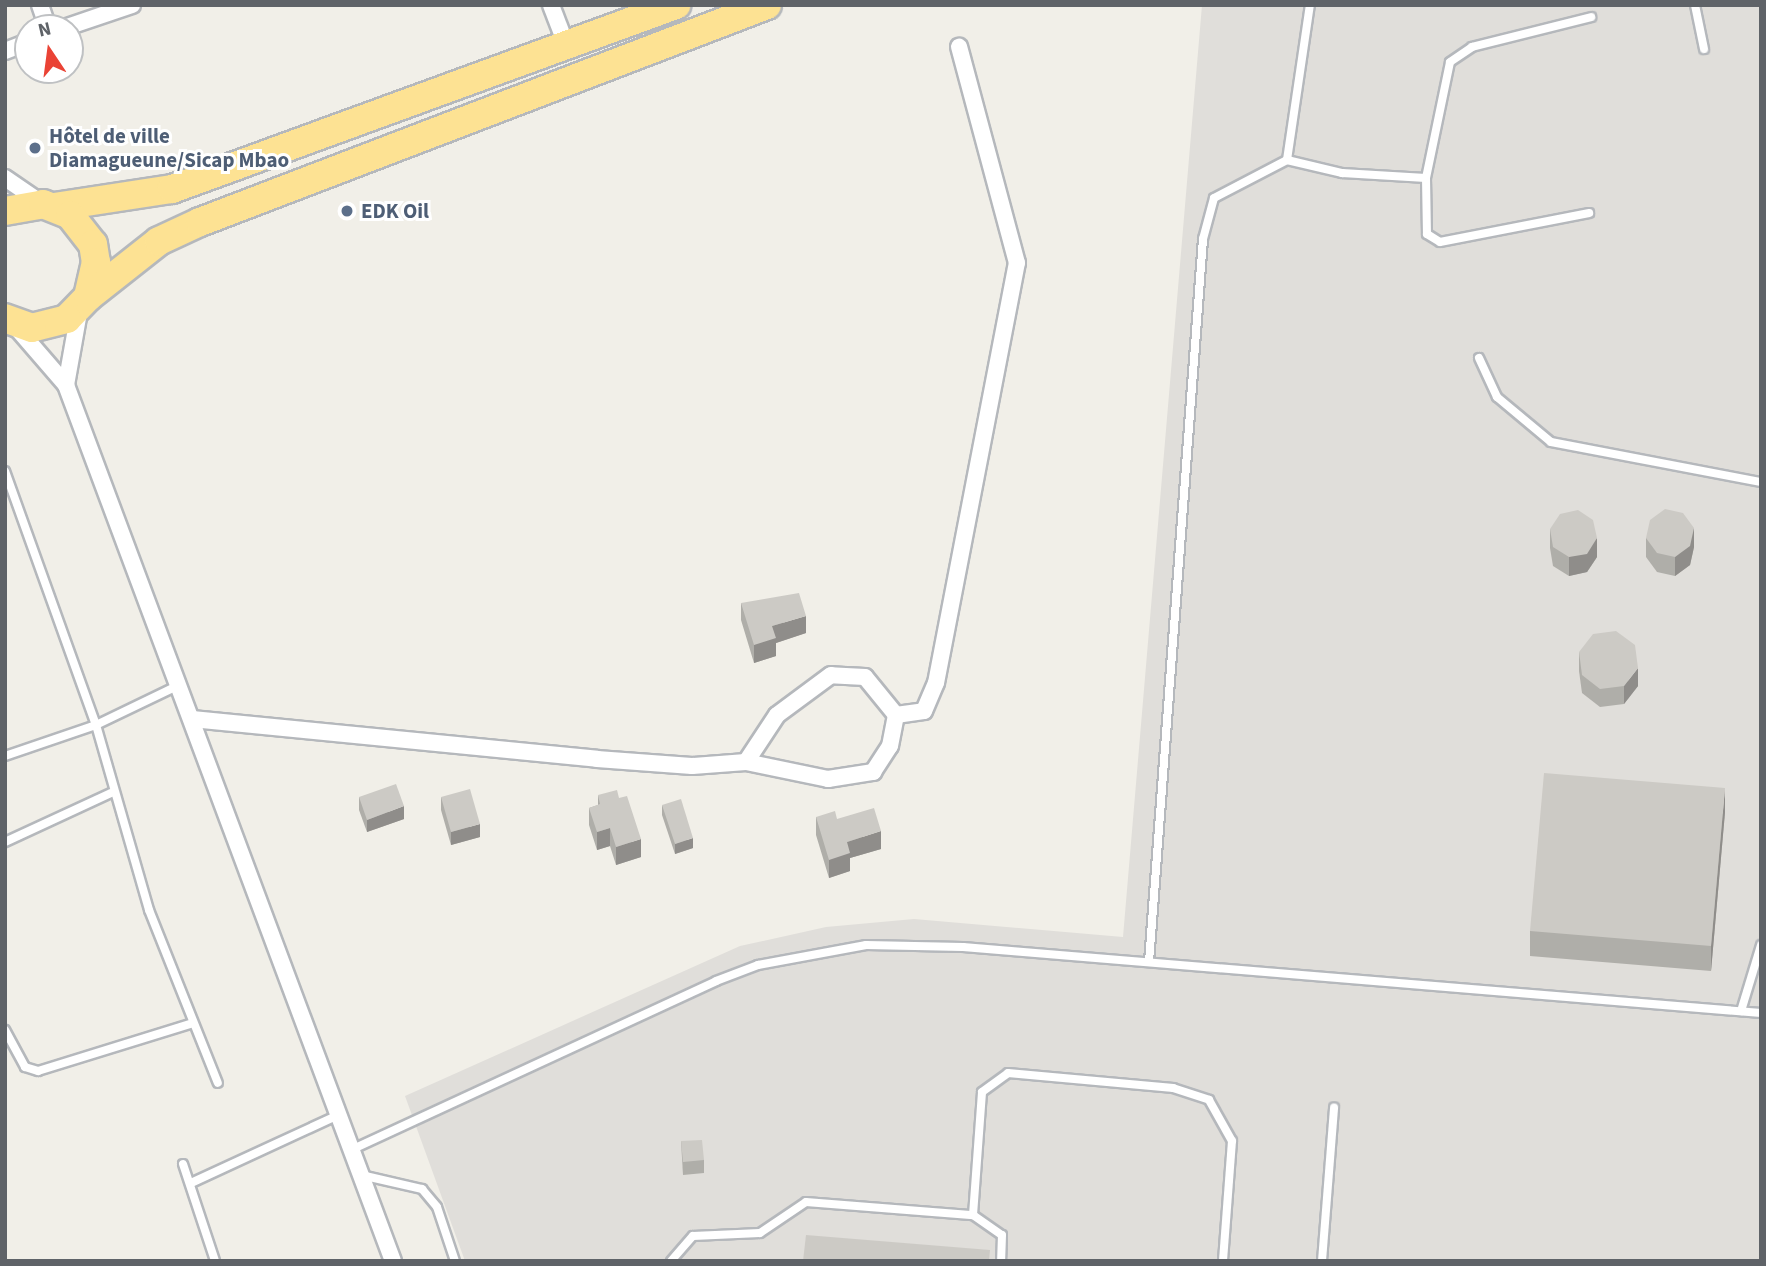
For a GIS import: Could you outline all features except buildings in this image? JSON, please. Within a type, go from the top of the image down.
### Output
[{"type":"highway","points":[[5,211],[172,189],[676,5]]},
{"type":"highway","points":[[10,322],[50,326],[159,242],[201,222],[767,5]]},
{"type":"highway","points":[[48,206],[77,222],[93,244],[96,262],[84,302]]},
{"type":"street","points":[[84,21],[132,5]]},
{"type":"street","points":[[551,5],[567,47]]},
{"type":"street","points":[[896,715],[923,711],[936,684],[1017,263],[959,47]]},
{"type":"street","points":[[5,178],[48,206]]},
{"type":"street","points":[[66,386],[84,302]]},
{"type":"street","points":[[10,322],[66,386],[393,1261]]},
{"type":"street","points":[[746,762],[777,715],[831,676],[865,677],[896,715]]},
{"type":"street","points":[[192,719],[597,759],[692,766],[746,762],[828,779],[862,778],[882,762],[896,715]]},
{"type":"lane","points":[[1287,160],[1310,5]]},
{"type":"lane","points":[[1695,5],[1704,49]]},
{"type":"lane","points":[[1589,213],[1440,242],[1427,233],[1426,178],[1450,62],[1472,47],[1591,17]]},
{"type":"lane","points":[[1149,962],[1203,239],[1214,198],[1287,160],[1342,173],[1426,178]]},
{"type":"lane","points":[[1479,358],[1497,397],[1550,442],[1761,482]]},
{"type":"lane","points":[[5,471],[96,725],[111,793],[192,1023],[219,1083]]},
{"type":"lane","points":[[5,756],[96,725],[179,685]]},
{"type":"lane","points":[[5,842],[111,793]]},
{"type":"lane","points":[[351,1150],[758,965],[866,945],[1149,962],[1761,1013]]},
{"type":"lane","points":[[1741,1011],[1761,945]]},
{"type":"lane","points":[[5,1030],[25,1067],[38,1071],[192,1023]]},
{"type":"lane","points":[[973,1215],[982,1092],[992,1079],[1008,1073],[1189,1090],[1220,1111],[1232,1141],[1223,1261]]},
{"type":"lane","points":[[1322,1261],[1334,1107]]},
{"type":"lane","points":[[191,1183],[338,1115]]},
{"type":"lane","points":[[183,1164],[215,1261]]},
{"type":"lane","points":[[360,1175],[422,1189],[437,1207],[455,1261]]},
{"type":"lane","points":[[671,1261],[693,1236],[760,1233],[806,1202],[973,1215],[1002,1235],[1000,1261]]},
{"type":"shaded area","points":[[1202,5],[1761,5],[1761,1261],[465,1261],[405,1096],[740,946],[826,927],[914,919],[1123,937]]},
{"type":"place","name":"Hôtel de ville Diamagueune/Sicap Mbao","points":[[35,148]]},
{"type":"place","name":"EDK Oil","points":[[347,211]]}]
